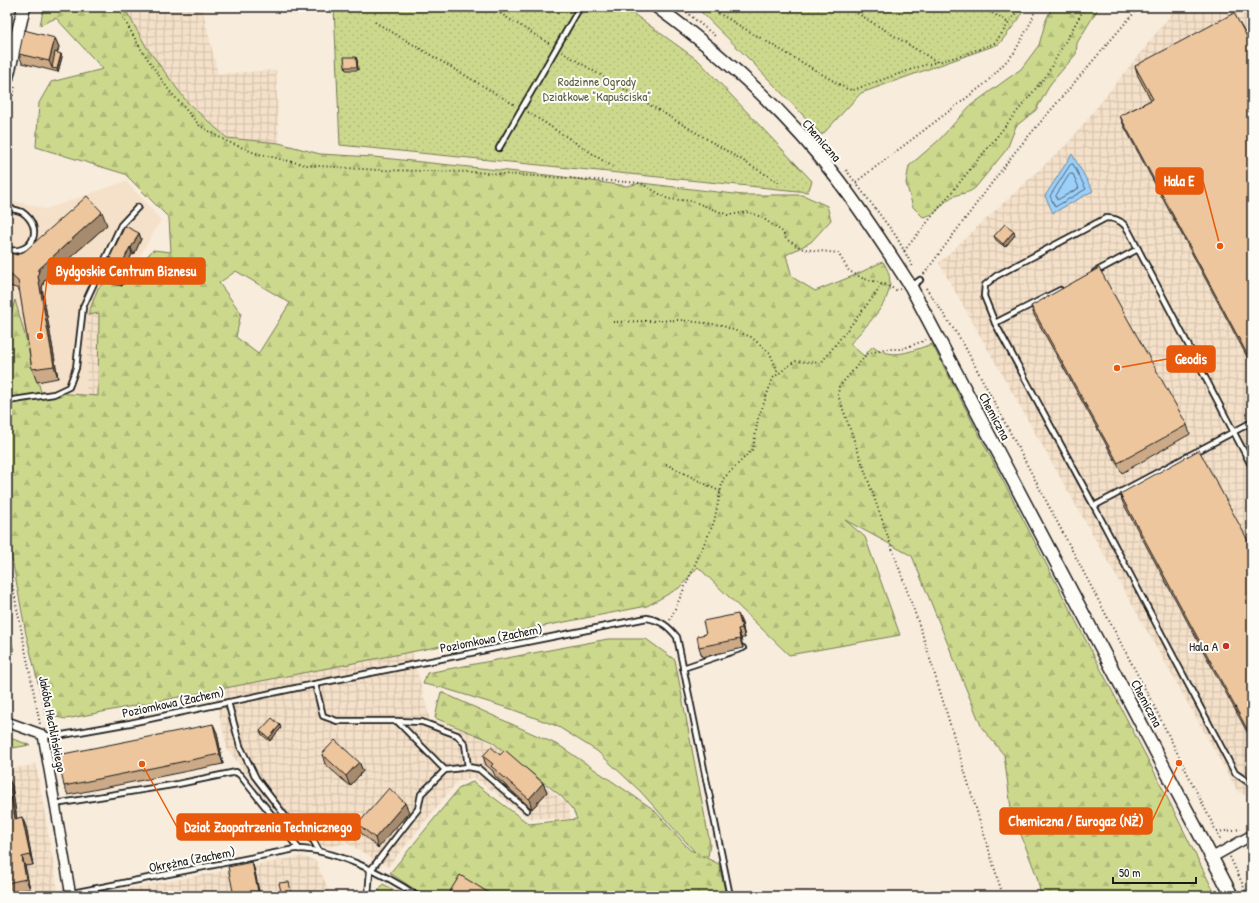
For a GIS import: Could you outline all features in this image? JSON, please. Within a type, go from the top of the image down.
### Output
[{"type":"street","points":[[7,78],[24,7]]},
{"type":"street","name":"Chemiczna","points":[[657,7],[691,32],[734,68],[812,147],[915,283],[936,335],[1232,896]]},
{"type":"street","points":[[7,722],[42,735]]},
{"type":"street","name":"Jakóba Hechlińskiego","points":[[42,735],[56,804],[71,895]]},
{"type":"street","points":[[1212,857],[1252,835]]},
{"type":"lane","points":[[499,148],[580,7]]},
{"type":"lane","points":[[7,401],[54,394],[69,387],[76,368],[83,307],[121,225],[138,207]]},
{"type":"lane","points":[[7,208],[21,212],[31,220],[35,230],[32,241],[24,249],[14,251],[7,250]]},
{"type":"lane","points":[[1252,466],[1123,222],[1116,218],[1106,218],[996,276],[985,285],[984,296],[995,323],[1094,506],[1235,773],[1248,782],[1252,781]]},
{"type":"lane","points":[[1091,274],[1138,249]]},
{"type":"lane","points":[[995,323],[1063,288]]},
{"type":"lane","points":[[1094,506],[1252,422]]},
{"type":"lane","name":"Poziomkowa (Zachem)","points":[[42,735],[57,736],[647,618],[660,620],[668,626]]},
{"type":"lane","points":[[668,626],[677,637],[730,896]]},
{"type":"lane","points":[[684,668],[744,648]]},
{"type":"lane","points":[[315,684],[323,716],[337,721],[422,722],[457,735],[465,744],[468,767]]},
{"type":"lane","points":[[228,702],[240,746],[256,778],[292,825],[313,840],[319,851]]},
{"type":"lane","points":[[397,721],[445,770]]},
{"type":"lane","points":[[368,896],[370,871],[418,809],[421,794],[445,770],[468,767],[479,769],[527,810]]},
{"type":"lane","points":[[56,804],[178,784],[236,772],[299,849]]},
{"type":"lane","name":"Okrężna (Zachem)","points":[[57,896],[71,895],[299,849],[329,853],[404,887],[417,896]]},
{"type":"path","points":[[7,23],[11,7]]},
{"type":"path","points":[[117,7],[141,49],[168,90],[200,126],[226,141],[255,153],[306,165],[377,170],[472,172],[641,183],[668,199],[692,201],[728,215],[748,212],[761,217],[783,232],[786,239],[803,249],[838,253],[849,271],[864,279],[882,283],[896,290],[915,283],[1015,152],[1139,7]]},
{"type":"path","points":[[490,7],[780,183]]},
{"type":"path","points":[[708,7],[847,89],[853,90],[921,66],[996,43],[1020,7]]},
{"type":"path","points":[[847,7],[938,62]]},
{"type":"path","points":[[982,7],[1009,23]]},
{"type":"path","points":[[845,189],[925,131],[986,83],[1014,53],[1032,20],[1036,7]]},
{"type":"path","points":[[904,251],[1046,76],[1085,7]]},
{"type":"path","points":[[375,22],[521,108],[613,167]]},
{"type":"path","points":[[668,626],[671,613],[714,522],[724,479],[753,449],[758,419],[773,378],[795,361],[821,363],[877,292],[882,283]]},
{"type":"path","points":[[915,283],[963,343],[1149,697],[1216,832],[1226,849],[1248,896]]},
{"type":"path","points":[[613,322],[679,320],[721,326],[751,337],[770,353],[778,373]]},
{"type":"path","points":[[936,335],[915,346],[902,349],[878,350],[867,354],[839,387],[838,395],[922,634],[1003,896]]},
{"type":"path","points":[[666,464],[720,492]]},
{"type":"path","name":"Jakóba Hechlińskiego","points":[[7,558],[42,735]]},
{"type":"path","points":[[1216,832],[1243,829]]},
{"type":"shaded area","points":[[124,7],[202,7],[218,74],[276,70],[279,143],[227,138],[187,102],[147,48]]},
{"type":"shaded area","points":[[1177,7],[1252,7],[1252,798],[1238,792],[939,263],[1069,142]]},
{"type":"shaded area","points":[[126,181],[161,220],[113,301],[88,404],[7,398],[7,199],[46,209]]},
{"type":"shaded area","points":[[99,313],[98,397],[86,394],[88,315]]},
{"type":"shaded area","points":[[412,651],[430,720],[468,732],[499,747],[568,805],[571,819],[529,818],[475,778],[458,781],[388,867],[347,843],[327,847],[301,841],[227,749],[212,683]]},
{"type":"shaded area","points":[[36,764],[59,896],[7,896],[7,770]]},
{"type":"shaded area","points":[[302,856],[316,861],[331,896],[106,896],[106,893]]},
{"type":"green space","points":[[44,7],[124,7],[147,48],[187,102],[227,138],[279,143],[320,154],[373,157],[556,176],[627,186],[641,183],[743,195],[803,195],[827,206],[831,220],[811,242],[786,255],[792,277],[815,291],[883,262],[889,273],[890,285],[887,296],[875,316],[850,344],[864,356],[873,346],[880,351],[895,354],[909,352],[932,344],[1161,785],[1216,896],[1041,896],[1037,877],[1011,808],[1004,755],[982,728],[912,556],[845,520],[865,537],[900,635],[789,655],[698,567],[679,588],[647,606],[66,719],[46,715],[26,634],[7,532],[7,328],[15,300],[41,392],[98,396],[99,313],[88,315],[98,288],[106,282],[122,286],[126,278],[153,250],[171,252],[169,218],[125,174],[36,147],[39,103],[51,82],[103,69],[56,18],[40,25]],"holes":[[[236,271],[290,303],[258,354],[236,337],[241,313],[219,283]]]},
{"type":"green space","name":"Rodzinne Ogrody Działkowe \"Kapuściska\"","points":[[334,7],[624,7],[699,61],[812,181],[808,192],[340,145]]},
{"type":"green space","points":[[696,7],[1025,7],[1019,19],[999,44],[861,93],[822,135],[753,63]]},
{"type":"green space","points":[[1052,7],[1099,7],[1077,43],[1076,54],[1051,83],[1036,110],[1016,126],[1007,149],[975,188],[969,192],[952,197],[935,212],[923,217],[913,207],[906,183],[909,166],[939,140],[970,106],[1021,69],[1039,45],[1046,20]]},
{"type":"green space","points":[[7,625],[14,651],[7,656]]},
{"type":"green space","points":[[608,639],[646,639],[675,660],[710,844],[708,856],[702,856],[719,864],[726,896],[425,896],[390,873],[460,787],[473,782],[529,824],[577,819],[573,810],[561,796],[491,741],[435,718],[441,692],[560,746],[653,809],[690,850],[695,852],[640,791],[597,751],[557,726],[511,709],[443,688],[423,684],[427,673]]},
{"type":"green space","points":[[7,737],[30,745],[7,749]]},
{"type":"green space","points":[[383,884],[405,896],[375,896]]},
{"type":"water","points":[[1072,154],[1093,191],[1053,213],[1045,196]]},
{"type":"building","points":[[1234,13],[1252,46],[1252,363],[1120,116],[1153,99],[1135,66]]},
{"type":"building","points":[[24,30],[55,38],[49,61],[19,54]]},
{"type":"building","points":[[55,52],[61,54],[57,69],[52,68]]},
{"type":"building","points":[[344,57],[356,57],[357,67],[345,67]]},
{"type":"building","points":[[87,196],[102,212],[39,269],[38,276],[54,366],[32,369],[18,281],[11,275],[7,274],[7,252],[17,255],[25,251]]},
{"type":"building","points":[[1005,224],[1014,231],[1003,244],[994,236]]},
{"type":"building","points":[[125,226],[139,233],[131,248],[130,247],[119,270],[123,272],[119,280],[104,275],[112,258],[110,257]]},
{"type":"building","points":[[1099,268],[1187,425],[1118,463],[1031,306]]},
{"type":"building","name":"Hala A","points":[[1199,450],[1252,548],[1252,738],[1120,494]]},
{"type":"building","points":[[738,614],[742,628],[738,629],[740,639],[699,647],[697,636],[706,634],[703,621]]},
{"type":"building","points":[[272,718],[280,725],[269,738],[260,731]]},
{"type":"building","points":[[213,724],[220,754],[64,786],[58,755]]},
{"type":"building","points":[[335,740],[359,762],[346,776],[322,754]]},
{"type":"building","points":[[491,747],[500,755],[505,750],[543,783],[529,799],[491,766],[493,764],[483,756]]},
{"type":"building","points":[[7,777],[15,819],[22,817],[30,855],[22,857],[26,879],[7,883]]},
{"type":"building","points":[[389,788],[405,803],[375,838],[358,824]]},
{"type":"building","points":[[252,862],[259,896],[234,896],[228,867]]},
{"type":"building","points":[[460,875],[494,896],[447,896]]},
{"type":"building","points":[[289,882],[292,896],[282,896],[279,883]]},
{"type":"building","points":[[777,892],[777,896],[758,896]]},
{"type":"place","name":"Hala E","points":[[1220,246]]},
{"type":"place","name":"Bydgoskie Centrum Biznesu","points":[[40,336]]},
{"type":"place","name":"Geodis","points":[[1117,368]]},
{"type":"place","name":"Hala A","points":[[1226,646]]},
{"type":"place","name":"Chemiczna / Eurogaz (NŻ)","points":[[1179,763]]},
{"type":"place","name":"Dział Zaopatrzenia Technicznego","points":[[142,764]]}]
